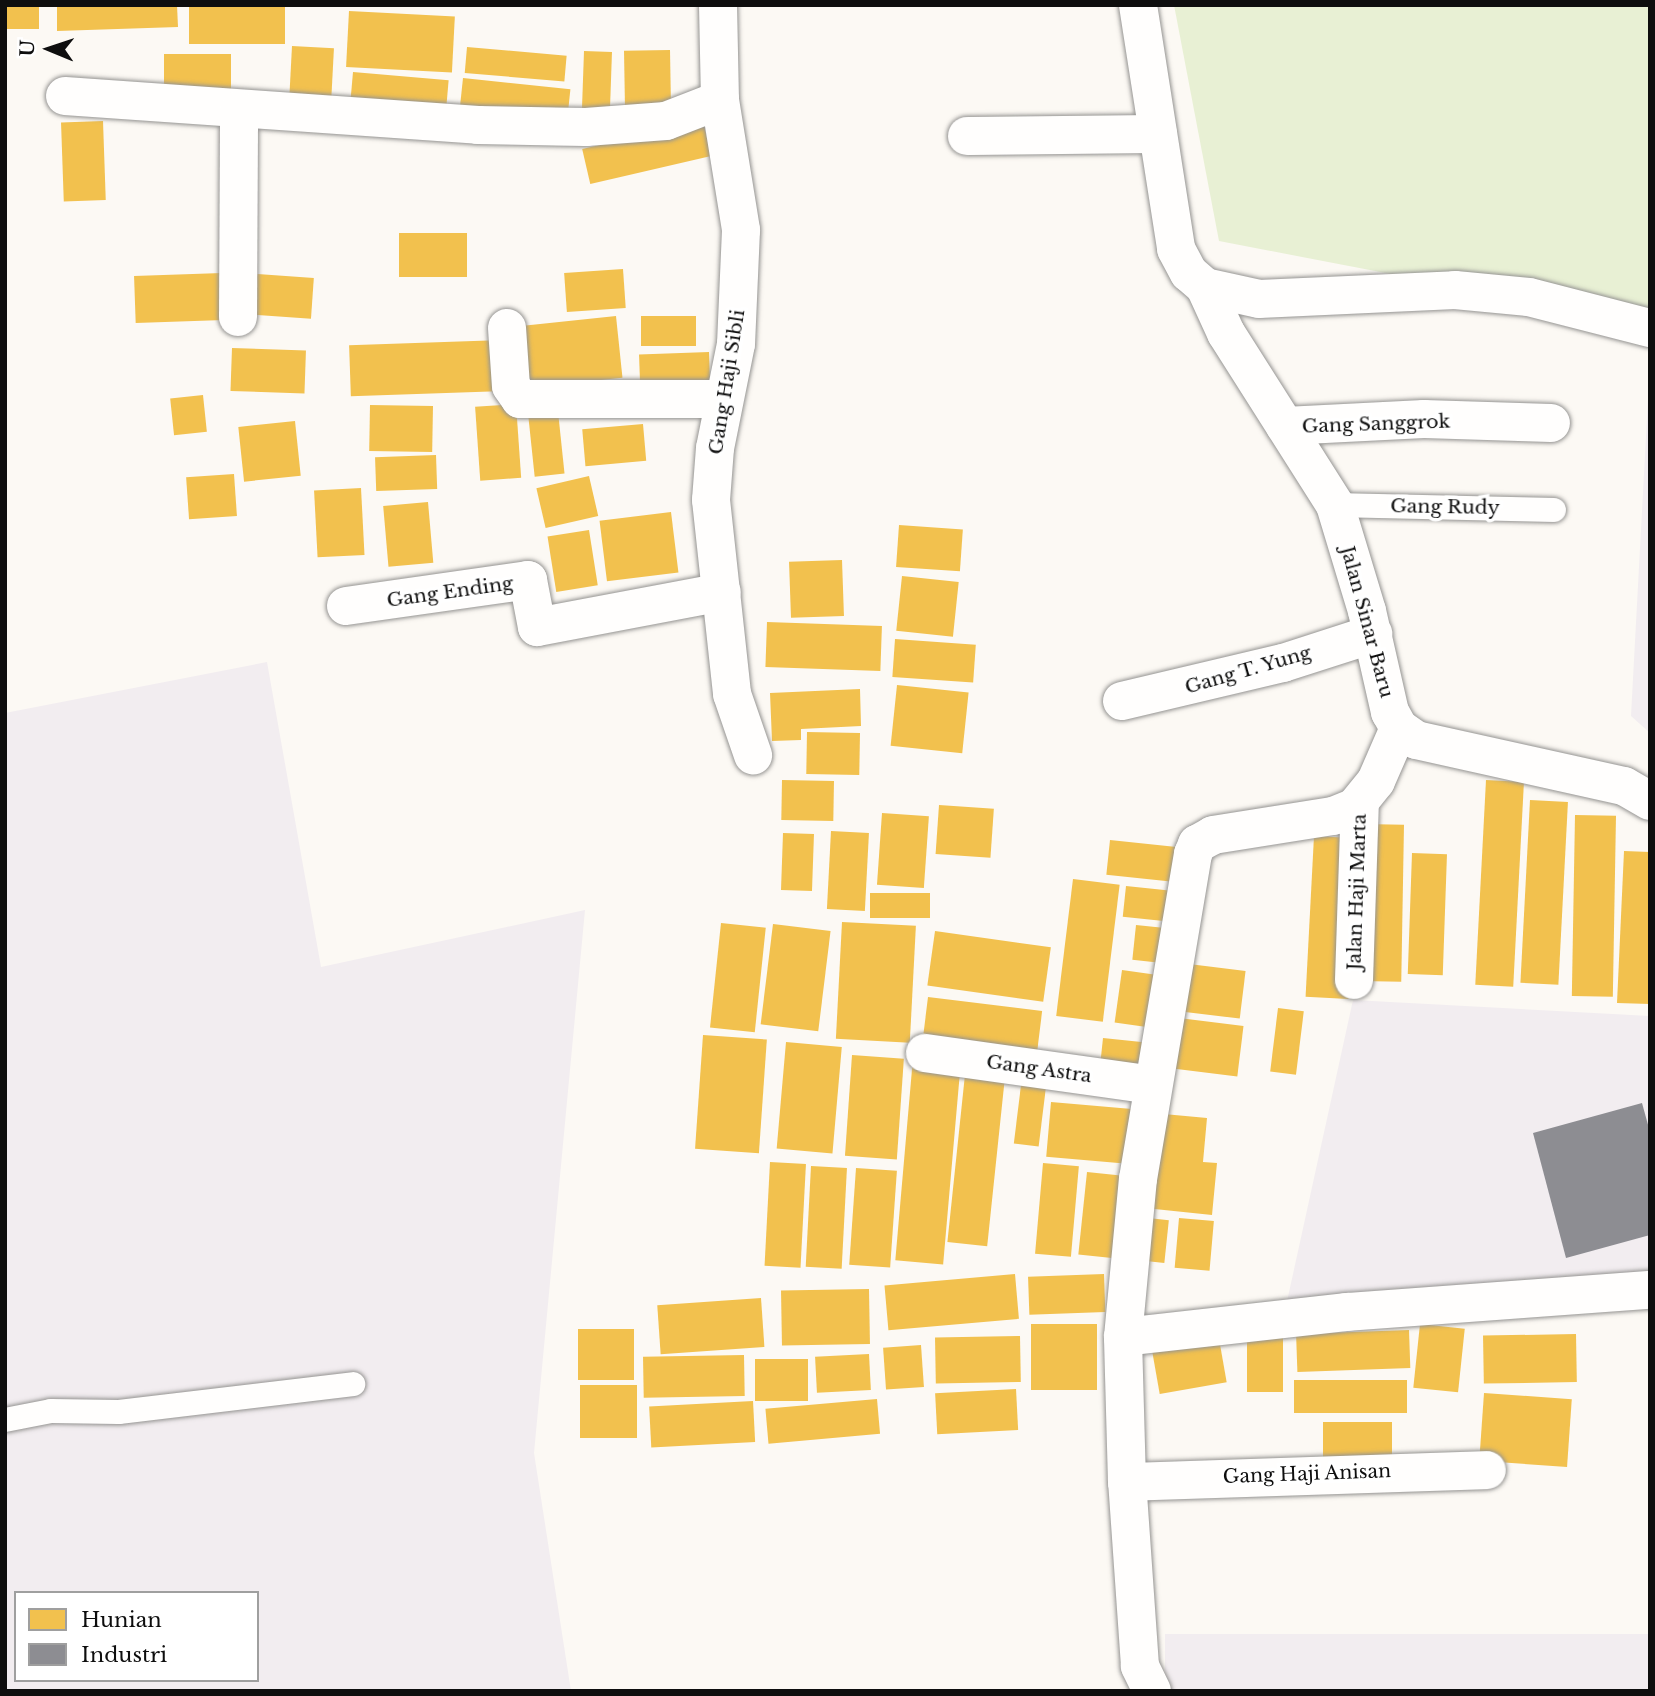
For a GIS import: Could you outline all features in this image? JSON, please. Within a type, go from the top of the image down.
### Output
[{"type":"street","name":"Gang Haji Sibli","points":[[718,5],[720,100],[741,230],[737,330],[723,399],[711,500],[732,694],[753,755]]},
{"type":"street","name":"Jalan Sinar Baru","points":[[1138,5],[1176,249],[1189,274],[1205,287],[1226,333],[1335,505],[1373,634],[1390,712],[1399,728]]},
{"type":"street","points":[[65,96],[239,110],[586,127],[666,121],[720,100]]},
{"type":"street","points":[[238,317],[239,110]]},
{"type":"street","points":[[967,136],[1158,134]]},
{"type":"street","points":[[1205,287],[1259,299],[1455,290],[1529,297],[1650,328]]},
{"type":"street","points":[[507,327],[511,386],[520,399],[723,399]]},
{"type":"street","name":"Gang Sanggrok","points":[[1285,426],[1424,419],[1551,424]]},
{"type":"street","name":"Gang Ending","points":[[346,606],[528,580],[537,626],[722,592]]},
{"type":"street","name":"Gang T. Yung","points":[[1122,701],[1283,663],[1373,634]]},
{"type":"street","points":[[1153,1691],[1140,1666],[1127,1482],[1124,1337],[1138,1179],[1188,876],[1197,844],[1213,835],[1333,816],[1360,803],[1376,781],[1399,728],[1416,740],[1624,786],[1650,801]]},
{"type":"street","name":"Jalan Haji Marta","points":[[1354,980],[1360,803]]},
{"type":"street","name":"Gang Astra","points":[[925,1053],[1153,1085]]},
{"type":"street","points":[[1124,1337],[1347,1312],[1650,1290]]},
{"type":"street","name":"Gang Haji Anisan","points":[[1127,1482],[1487,1470]]},
{"type":"lane","name":"Gang Rudy","points":[[1335,505],[1554,510]]},
{"type":"lane","points":[[5,1420],[51,1411],[119,1412],[353,1384]]},
{"type":"shaded area","points":[[1650,362],[1650,733],[1631,716]]},
{"type":"shaded area","points":[[267,662],[321,967],[585,910],[534,1453],[571,1691],[5,1691],[5,713]]},
{"type":"shaded area","points":[[1353,1000],[1650,1016],[1650,1290],[1286,1306]]},
{"type":"shaded area","points":[[1165,1634],[1650,1634],[1650,1691],[1165,1691]]},
{"type":"green space","points":[[1174,5],[1650,5],[1650,324],[1219,241]]},
{"type":"building: Hunian","points":[[5,5],[39,5],[39,29],[5,29]]},
{"type":"building: Hunian","points":[[57,5],[177,5],[178,27],[57,31]]},
{"type":"building: Hunian","points":[[189,5],[285,5],[285,44],[189,44]]},
{"type":"building: Hunian","points":[[349,11],[455,17],[452,72],[346,67]]},
{"type":"building: Hunian","points":[[292,46],[334,48],[331,112],[289,110]]},
{"type":"building: Hunian","points":[[467,47],[567,56],[564,82],[465,73]]},
{"type":"building: Hunian","points":[[670,50],[671,105],[625,106],[624,51]]},
{"type":"building: Hunian","points":[[584,51],[612,52],[610,117],[582,116]]},
{"type":"building: Hunian","points":[[164,54],[231,54],[231,95],[164,95]]},
{"type":"building: Hunian","points":[[353,72],[449,80],[445,116],[350,108]]},
{"type":"building: Hunian","points":[[463,78],[570,89],[567,123],[459,112]]},
{"type":"building: Hunian","points":[[103,121],[106,200],[64,201],[61,122]]},
{"type":"building: Hunian","points":[[703,121],[711,156],[590,184],[582,149]]},
{"type":"building: Hunian","points":[[399,233],[467,233],[467,277],[399,277]]},
{"type":"building: Hunian","points":[[623,269],[626,308],[567,312],[564,273]]},
{"type":"building: Hunian","points":[[222,273],[224,320],[136,323],[134,276]]},
{"type":"building: Hunian","points":[[243,273],[314,278],[311,319],[240,314]]},
{"type":"building: Hunian","points":[[616,316],[622,378],[518,389],[512,327]]},
{"type":"building: Hunian","points":[[641,316],[696,316],[696,346],[641,346]]},
{"type":"building: Hunian","points":[[503,340],[505,391],[351,396],[349,345]]},
{"type":"building: Hunian","points":[[232,348],[306,351],[304,394],[230,391]]},
{"type":"building: Hunian","points":[[709,352],[710,386],[640,388],[639,354]]},
{"type":"building: Hunian","points":[[203,395],[207,432],[174,435],[170,398]]},
{"type":"building: Hunian","points":[[557,402],[565,474],[535,477],[527,405]]},
{"type":"building: Hunian","points":[[516,404],[521,478],[480,481],[475,407]]},
{"type":"building: Hunian","points":[[370,405],[433,406],[432,452],[369,451]]},
{"type":"building: Hunian","points":[[295,421],[301,476],[244,482],[238,427]]},
{"type":"building: Hunian","points":[[643,424],[646,461],[585,466],[582,429]]},
{"type":"building: Hunian","points":[[436,455],[437,489],[376,491],[375,457]]},
{"type":"building: Hunian","points":[[234,474],[237,516],[189,519],[186,477]]},
{"type":"building: Hunian","points":[[589,476],[598,516],[546,528],[536,488]]},
{"type":"building: Hunian","points":[[361,488],[365,555],[318,557],[314,490]]},
{"type":"building: Hunian","points":[[428,502],[433,563],[388,567],[383,506]]},
{"type":"building: Hunian","points":[[671,512],[678,573],[607,581],[600,521]]},
{"type":"building: Hunian","points":[[899,525],[963,529],[960,571],[896,567]]},
{"type":"building: Hunian","points":[[589,530],[598,585],[556,592],[548,537]]},
{"type":"building: Hunian","points":[[842,560],[844,616],[791,618],[789,562]]},
{"type":"building: Hunian","points":[[902,576],[959,582],[953,637],[896,631]]},
{"type":"building: Hunian","points":[[767,622],[882,626],[880,671],[765,667]]},
{"type":"building: Hunian","points":[[895,639],[976,645],[973,683],[892,677]]},
{"type":"building: Hunian","points":[[897,685],[969,693],[962,753],[891,746]]},
{"type":"building: Hunian","points":[[860,689],[861,726],[801,729],[801,740],[772,741],[770,693]]},
{"type":"building: Hunian","points":[[807,732],[860,733],[859,775],[806,774]]},
{"type":"building: Hunian","points":[[782,780],[834,781],[833,821],[781,820]]},
{"type":"building: Hunian","points":[[1486,780],[1524,782],[1513,987],[1475,985]]},
{"type":"building: Hunian","points":[[1530,800],[1568,802],[1558,985],[1520,983]]},
{"type":"building: Hunian","points":[[939,805],[994,809],[990,858],[936,854]]},
{"type":"building: Hunian","points":[[882,813],[929,816],[924,888],[877,885]]},
{"type":"building: Hunian","points":[[1575,815],[1616,816],[1613,997],[1572,996]]},
{"type":"building: Hunian","points":[[1363,824],[1404,825],[1401,982],[1360,981]]},
{"type":"building: Hunian","points":[[831,831],[869,833],[865,911],[827,909]]},
{"type":"building: Hunian","points":[[783,833],[814,834],[812,891],[781,890]]},
{"type":"building: Hunian","points":[[1314,836],[1357,838],[1349,999],[1306,997]]},
{"type":"building: Hunian","points":[[1110,840],[1184,848],[1180,883],[1106,875]]},
{"type":"building: Hunian","points":[[1624,851],[1650,852],[1650,1004],[1617,1003]]},
{"type":"building: Hunian","points":[[1412,853],[1447,854],[1443,975],[1408,974]]},
{"type":"building: Hunian","points":[[1073,879],[1120,885],[1103,1022],[1056,1016]]},
{"type":"building: Hunian","points":[[1126,886],[1179,892],[1175,922],[1123,917]]},
{"type":"building: Hunian","points":[[870,893],[930,893],[930,918],[870,918]]},
{"type":"building: Hunian","points":[[842,922],[916,926],[910,1043],[836,1039]]},
{"type":"building: Hunian","points":[[721,923],[766,928],[755,1032],[710,1027]]},
{"type":"building: Hunian","points":[[773,924],[831,931],[818,1031],[761,1024]]},
{"type":"building: Hunian","points":[[1136,925],[1175,929],[1171,964],[1132,960]]},
{"type":"building: Hunian","points":[[935,931],[1051,947],[1043,1002],[927,985]]},
{"type":"building: Hunian","points":[[1189,964],[1246,971],[1240,1019],[1183,1012]]},
{"type":"building: Hunian","points":[[1122,970],[1165,976],[1157,1028],[1115,1022]]},
{"type":"building: Hunian","points":[[928,997],[1042,1011],[1036,1063],[922,1049]]},
{"type":"building: Hunian","points":[[1278,1008],[1304,1011],[1296,1075],[1270,1072]]},
{"type":"building: Hunian","points":[[1179,1018],[1244,1026],[1237,1077],[1173,1069]]},
{"type":"building: Hunian","points":[[703,1035],[767,1039],[759,1153],[695,1149]]},
{"type":"building: Hunian","points":[[1103,1038],[1156,1044],[1153,1068],[1100,1063]]},
{"type":"building: Hunian","points":[[786,1042],[842,1047],[832,1153],[777,1149]]},
{"type":"building: Hunian","points":[[852,1055],[904,1059],[897,1159],[845,1156]]},
{"type":"building: Hunian","points":[[913,1058],[961,1062],[943,1264],[895,1260]]},
{"type":"building: Hunian","points":[[966,1065],[1006,1069],[987,1246],[947,1242]]},
{"type":"building: Hunian","points":[[1022,1077],[1047,1080],[1039,1147],[1014,1144]]},
{"type":"building: Hunian","points":[[1051,1102],[1138,1110],[1133,1164],[1046,1157]]},
{"type":"building: Hunian","points":[[1153,1113],[1207,1118],[1203,1162],[1217,1163],[1212,1215],[1145,1208]]},
{"type":"building: Hunian","points":[[770,1162],[806,1164],[801,1268],[765,1266]]},
{"type":"building: Hunian","points":[[1043,1163],[1079,1166],[1071,1257],[1035,1254]]},
{"type":"building: Hunian","points":[[811,1166],[847,1168],[842,1269],[806,1267]]},
{"type":"building: Hunian","points":[[856,1168],[897,1171],[890,1268],[849,1265]]},
{"type":"building: Hunian","points":[[1087,1172],[1128,1176],[1119,1259],[1078,1255]]},
{"type":"building: Hunian","points":[[1139,1217],[1169,1220],[1164,1263],[1135,1260]]},
{"type":"building: Hunian","points":[[1179,1218],[1214,1221],[1210,1271],[1175,1268]]},
{"type":"building: Hunian","points":[[1015,1274],[1019,1319],[888,1330],[884,1285]]},
{"type":"building: Hunian","points":[[1104,1274],[1105,1312],[1029,1315],[1028,1277]]},
{"type":"building: Hunian","points":[[869,1289],[870,1344],[782,1346],[781,1291]]},
{"type":"building: Hunian","points":[[761,1298],[764,1347],[661,1354],[657,1305]]},
{"type":"building: Hunian","points":[[1031,1324],[1097,1324],[1097,1390],[1031,1390]]},
{"type":"building: Hunian","points":[[1420,1324],[1465,1329],[1458,1392],[1413,1388]]},
{"type":"building: Hunian","points":[[578,1329],[634,1329],[634,1380],[578,1380]]},
{"type":"building: Hunian","points":[[1409,1330],[1410,1368],[1297,1372],[1296,1334]]},
{"type":"building: Hunian","points":[[1247,1332],[1283,1332],[1283,1392],[1247,1392]]},
{"type":"building: Hunian","points":[[1218,1333],[1227,1382],[1160,1394],[1151,1345]]},
{"type":"building: Hunian","points":[[1576,1334],[1577,1382],[1484,1384],[1483,1336]]},
{"type":"building: Hunian","points":[[1020,1336],[1021,1382],[936,1383],[935,1337]]},
{"type":"building: Hunian","points":[[921,1345],[924,1387],[886,1390],[883,1348]]},
{"type":"building: Hunian","points":[[869,1354],[871,1390],[817,1393],[815,1357]]},
{"type":"building: Hunian","points":[[744,1355],[745,1396],[644,1398],[643,1357]]},
{"type":"building: Hunian","points":[[755,1359],[808,1359],[808,1401],[755,1401]]},
{"type":"building: Hunian","points":[[1294,1380],[1407,1380],[1407,1413],[1294,1413]]},
{"type":"building: Hunian","points":[[580,1385],[637,1385],[637,1438],[580,1438]]},
{"type":"building: Hunian","points":[[1016,1389],[1018,1430],[937,1434],[935,1393]]},
{"type":"building: Hunian","points":[[1484,1393],[1572,1399],[1567,1467],[1479,1461]]},
{"type":"building: Hunian","points":[[877,1399],[880,1434],[768,1444],[765,1409]]},
{"type":"building: Hunian","points":[[753,1401],[755,1442],[651,1447],[649,1406]]},
{"type":"building: Hunian","points":[[1323,1422],[1392,1422],[1392,1464],[1323,1464]]},
{"type":"building: Industri","points":[[1642,1103],[1650,1132],[1650,1235],[1566,1258],[1533,1133]]}]
